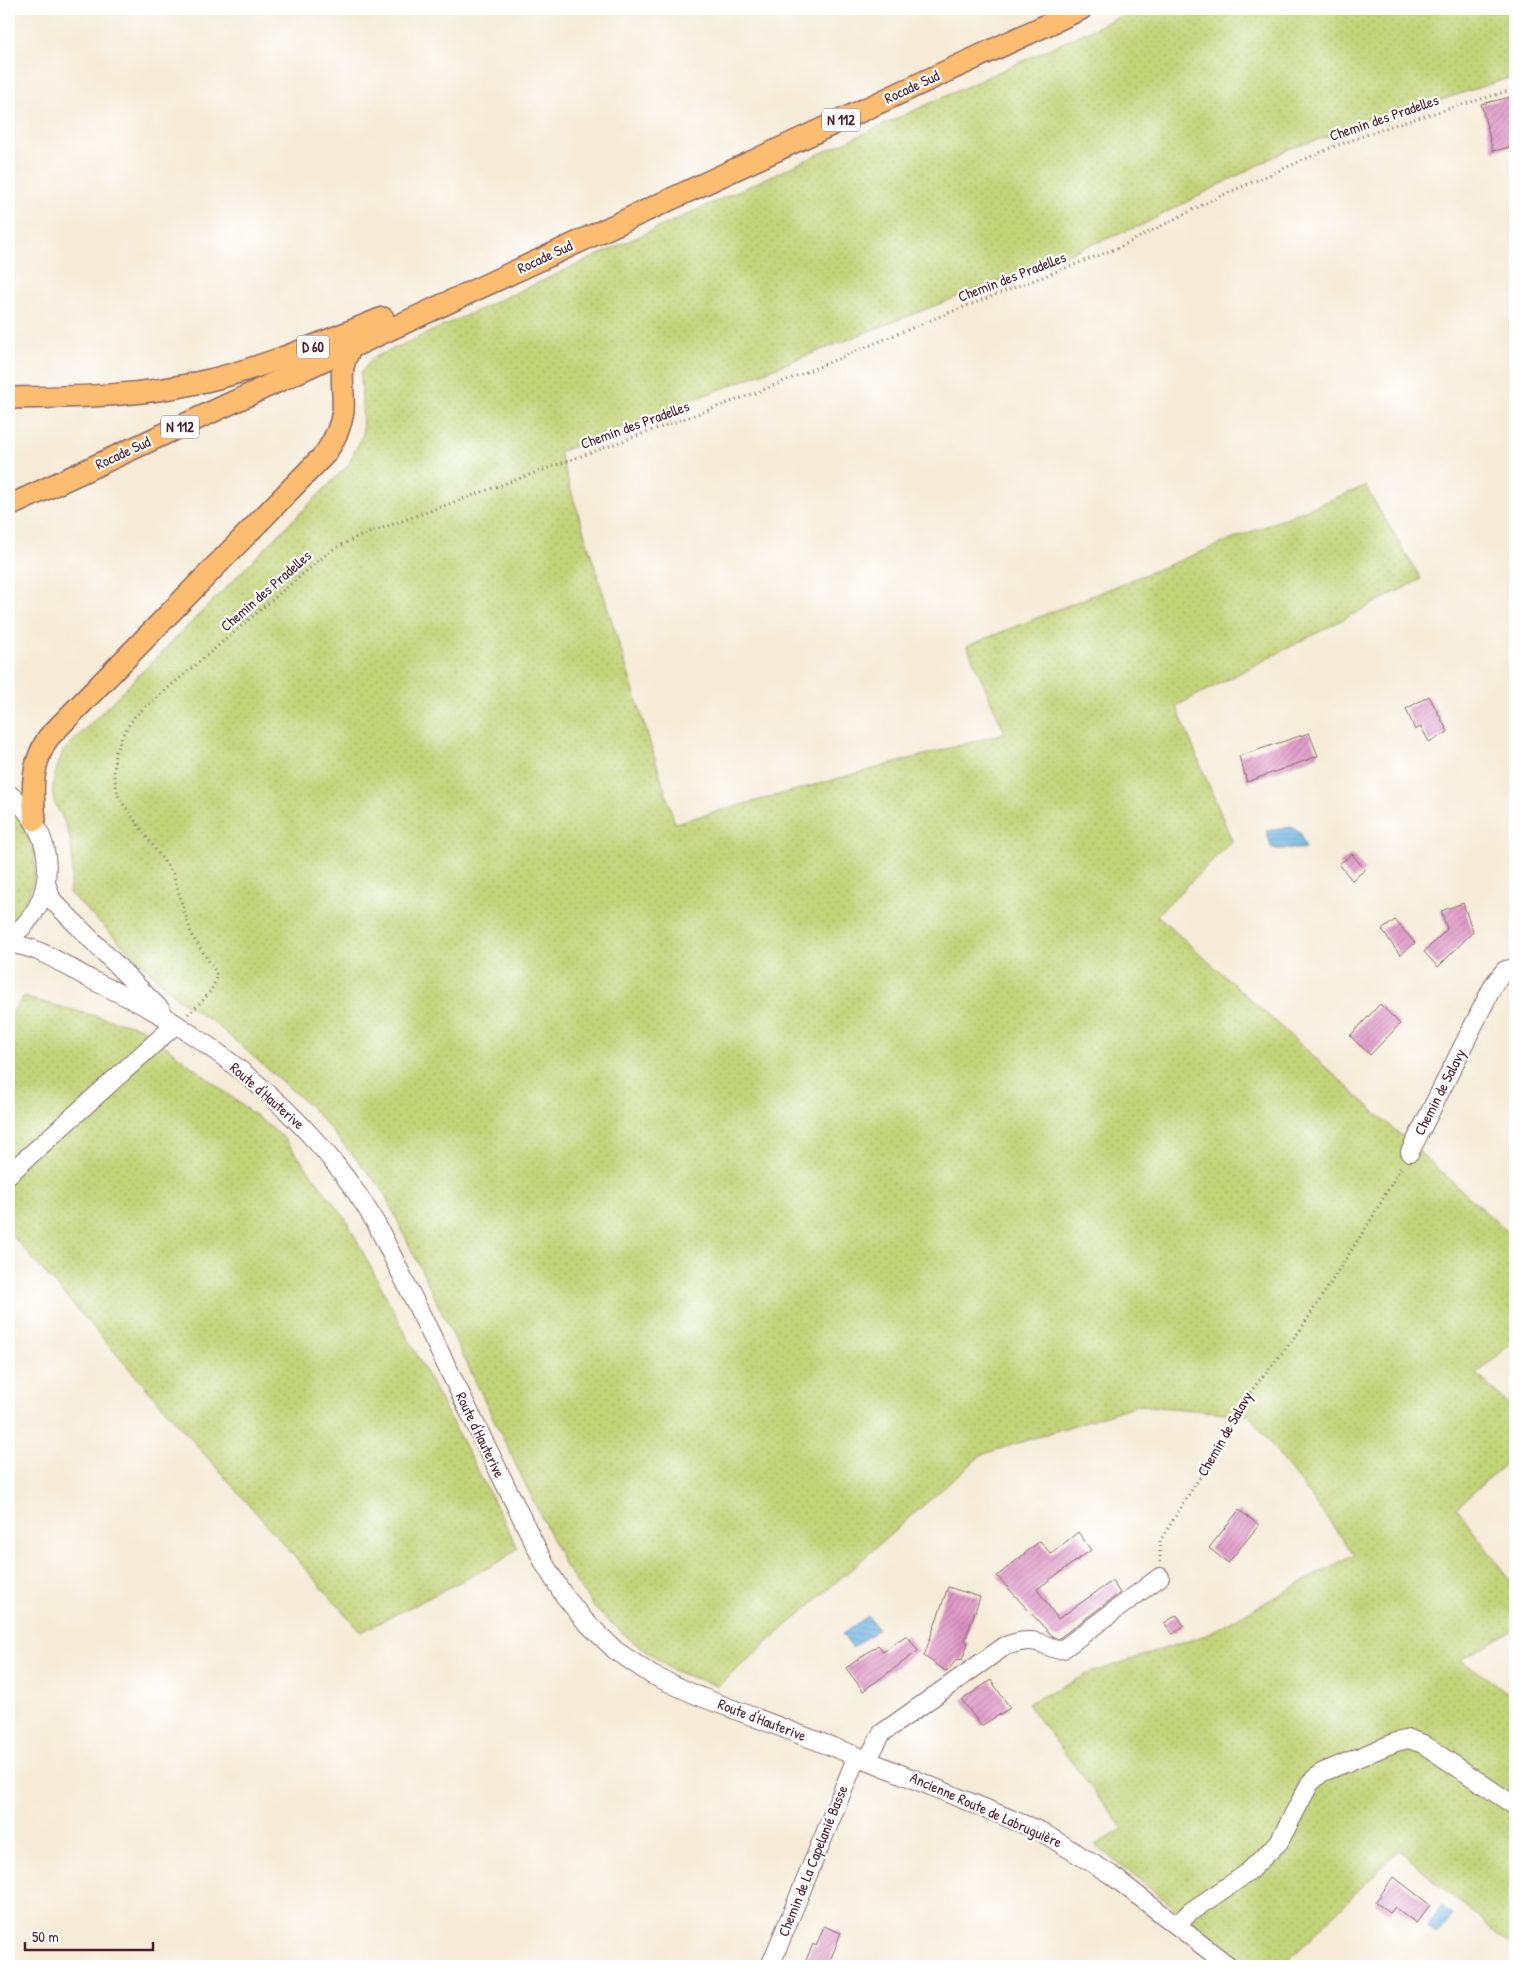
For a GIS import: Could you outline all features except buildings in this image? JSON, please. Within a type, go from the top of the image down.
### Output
[{"type":"main road","name":"Rocade Sud","points":[[9,506],[1081,9]]},
{"type":"main road","name":"D 60","points":[[9,398],[105,397],[200,383],[276,361],[601,231]]},
{"type":"main road","points":[[35,820],[32,778],[40,751],[48,738],[325,454],[340,425],[344,403],[342,370],[346,355],[352,348]]},
{"type":"street","name":"Route d'Hauterive","points":[[9,794],[21,803],[35,820],[44,840],[46,854],[46,884],[37,909],[20,931],[9,938]]},
{"type":"street","name":"Route d'Hauterive","points":[[46,884],[52,900],[176,1024],[258,1086],[298,1120],[353,1186],[386,1242],[545,1565],[563,1594],[584,1620],[616,1650],[652,1675],[696,1695],[862,1758]]},
{"type":"street","name":"Route d'Hauterive","points":[[9,944],[20,945],[47,956],[176,1024]]},
{"type":"street","name":"Chemin de Salavy","points":[[1410,1152],[1494,984],[1505,970],[1515,968]]},
{"type":"street","points":[[9,1174],[176,1024]]},
{"type":"street","points":[[862,1758],[882,1733],[1005,1646],[1027,1641],[1037,1642],[1058,1650],[1064,1649],[1160,1577]]},
{"type":"street","points":[[1177,1926],[1190,1912],[1246,1874],[1279,1842],[1310,1783],[1321,1773],[1396,1742],[1409,1739],[1423,1744],[1515,1806]]},
{"type":"street","name":"Ancienne Route de Labruguière","points":[[862,1758],[1040,1831],[1110,1874],[1229,1966]]},
{"type":"street","name":"Chemin de La Capelanié Basse","points":[[770,1966],[862,1758]]},
{"type":"path","name":"Chemin des Pradelles","points":[[176,1024],[212,989],[216,979],[216,972],[192,936],[173,874],[119,798],[114,764],[118,743],[135,716],[330,551],[355,538],[758,392],[943,315],[1120,247],[1216,198],[1335,146],[1397,124],[1515,89]]},
{"type":"path","name":"Chemin de Salavy","points":[[1160,1577],[1160,1541],[1221,1443],[1239,1406],[1299,1332],[1372,1218],[1410,1152]]},
{"type":"green space","points":[[1136,9],[1515,9],[1515,76],[1289,149],[1142,225],[559,452],[675,823],[1005,733],[967,646],[1365,486],[1421,579],[1176,706],[1232,841],[1157,915],[1509,1233],[1515,1225],[1515,1340],[1477,1374],[1515,1411],[1515,1455],[1456,1508],[1515,1587],[1515,1629],[1461,1660],[1515,1698],[1515,1949],[1399,1850],[1283,1966],[1248,1966],[1095,1845],[1123,1829],[1027,1704],[1087,1674],[1206,1635],[1354,1554],[1249,1415],[1137,1405],[981,1455],[718,1686],[674,1671],[632,1641],[596,1610],[565,1566],[382,1189],[311,1107],[217,1025],[179,1000],[69,893],[72,875],[70,839],[63,818],[53,799],[55,773],[63,751],[348,465],[363,434],[361,373],[371,359]]},
{"type":"green space","points":[[9,809],[21,822],[29,836],[34,851],[35,866],[33,882],[27,897],[9,925]]},
{"type":"green space","points":[[23,997],[142,1028],[283,1137],[345,1218],[518,1548],[501,1561],[361,1632],[9,1232],[9,1018]]},
{"type":"water","points":[[1292,827],[1301,834],[1305,849],[1272,849],[1266,831]]},
{"type":"water","points":[[868,1616],[878,1629],[852,1648],[842,1634]]},
{"type":"water","points":[[1441,1907],[1452,1915],[1437,1935],[1426,1927]]}]
